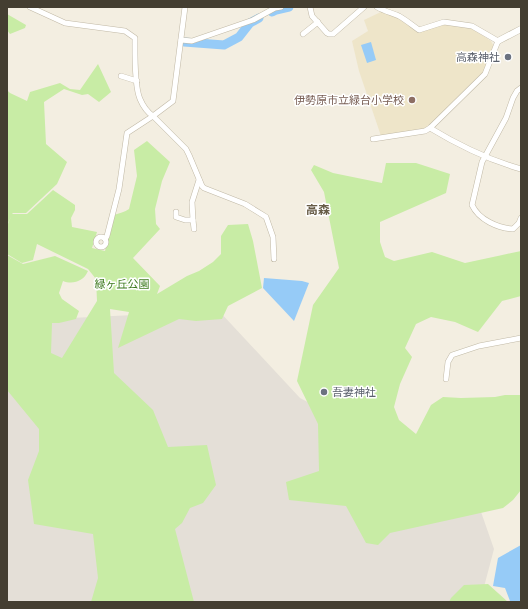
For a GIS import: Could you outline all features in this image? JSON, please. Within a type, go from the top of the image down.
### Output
[{"type":"street","points":[[30,7],[65,23],[125,32],[135,38],[137,90],[140,100],[146,110],[186,149],[204,188],[245,204],[266,217],[273,237],[274,259]]},
{"type":"street","points":[[105,239],[119,189],[127,134],[174,101],[185,7]]},
{"type":"street","points":[[182,40],[192,41],[253,20],[275,8],[281,7]]},
{"type":"street","points":[[310,7],[312,16],[329,34],[333,34],[364,7]]},
{"type":"street","points":[[377,7],[401,17],[419,30],[444,22],[472,26],[498,41]]},
{"type":"street","points":[[303,34],[318,22]]},
{"type":"street","points":[[373,139],[425,131],[430,128],[485,74],[498,41],[521,29]]},
{"type":"street","points":[[121,76],[136,81]]},
{"type":"street","points":[[521,88],[517,91],[513,98],[506,118],[482,162],[472,206],[480,216],[493,224],[504,228],[513,229],[519,223],[521,218]]},
{"type":"street","points":[[430,128],[454,142],[485,156],[521,169]]},
{"type":"street","points":[[194,229],[192,202],[199,180]]},
{"type":"street","points":[[176,212],[176,217],[185,220],[193,220]]},
{"type":"street","points":[[446,379],[448,362],[452,355],[479,346],[521,338]]},
{"type":"shaded area","name":"伊勢原市立緑台小学校","points":[[385,10],[403,19],[418,32],[443,24],[471,28],[491,41],[494,47],[484,72],[425,129],[381,136],[359,71],[352,41],[368,31],[364,20]]},
{"type":"shaded area","points":[[219,311],[300,398],[473,489],[494,549],[480,602],[7,602],[7,321]]},
{"type":"green space","points":[[7,14],[26,25],[25,28],[10,34],[7,30]]},
{"type":"green space","name":"緑ヶ丘公園","points":[[98,64],[111,92],[99,102],[88,94],[82,95],[64,89],[44,102],[46,144],[67,162],[57,184],[26,213],[12,214],[27,214],[53,190],[75,205],[75,210],[71,218],[72,227],[97,232],[92,248],[105,251],[114,215],[129,209],[137,176],[134,150],[147,141],[170,162],[162,181],[155,209],[156,224],[160,229],[133,258],[160,286],[157,294],[213,262],[221,254],[221,236],[228,225],[248,224],[253,241],[262,288],[228,306],[222,319],[196,321],[179,319],[118,348],[129,312],[110,309],[114,373],[153,410],[168,447],[207,445],[216,485],[203,503],[190,508],[182,523],[175,529],[194,602],[91,602],[98,578],[93,534],[34,524],[28,480],[39,451],[39,429],[7,390],[7,255],[23,264],[55,256],[88,271],[81,280],[71,283],[63,281],[59,293],[62,299],[79,311],[76,319],[52,323],[51,353],[62,358],[97,301],[96,279],[88,269],[37,244],[33,260],[22,263],[7,254],[7,226],[11,217],[7,225],[7,90],[27,101],[30,92],[60,83],[70,89],[80,90]]},
{"type":"green space","points":[[386,163],[416,163],[450,174],[446,193],[380,222],[380,242],[385,257],[394,261],[432,252],[465,263],[521,251],[521,296],[502,301],[478,332],[455,322],[431,317],[416,324],[405,348],[412,357],[400,384],[394,407],[399,420],[416,434],[431,405],[443,397],[461,398],[521,395],[521,490],[513,500],[503,508],[390,533],[378,545],[366,543],[346,506],[289,500],[286,482],[319,471],[318,424],[297,381],[313,305],[339,268],[324,192],[311,170],[314,165],[333,173],[382,183]]},
{"type":"green space","points":[[488,584],[508,602],[449,602],[464,585]]},
{"type":"water","points":[[371,42],[376,60],[367,63],[361,45]]},
{"type":"water","points":[[264,278],[302,281],[309,283],[294,321],[263,288]]},
{"type":"water","points":[[521,545],[521,602],[512,602],[510,601],[505,588],[493,586],[498,558]]},
{"type":"waterway","points":[[272,12],[289,7]]},
{"type":"waterway","points":[[184,42],[224,45],[239,37],[250,23],[259,18]]},
{"type":"place","name":"高森神社","points":[[508,57]]},
{"type":"place","name":"伊勢原市立緑台小学校","points":[[412,100]]},
{"type":"place","name":"吾妻神社","points":[[324,392]]},
{"type":"district","name":"高森","points":[[318,210]]}]
